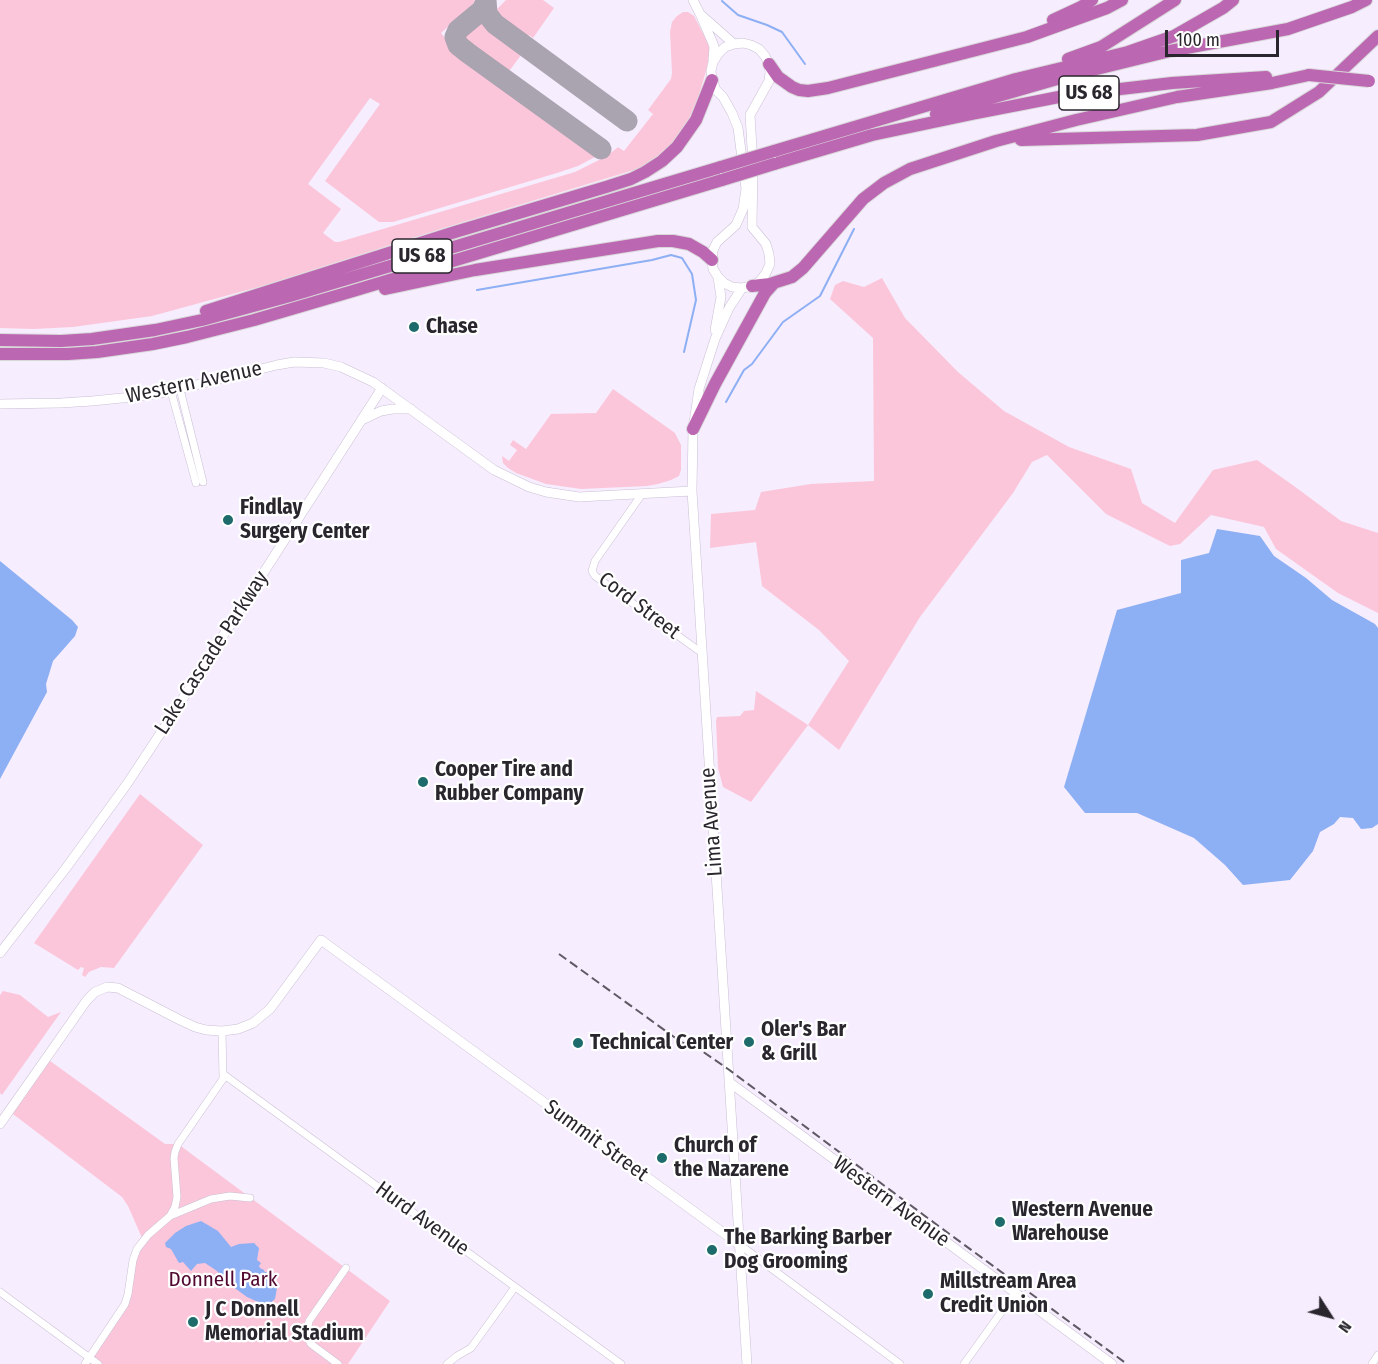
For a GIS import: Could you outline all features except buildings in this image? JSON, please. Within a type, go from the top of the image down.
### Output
[{"type":"highway","points":[[990,46],[1081,8],[1092,0]]},
{"type":"highway","points":[[769,64],[786,84],[800,90],[828,88],[1027,37],[1107,8],[1122,0]]},
{"type":"highway","name":"US 68","points":[[0,354],[45,355],[97,352],[187,337],[254,320],[722,180],[774,158],[1016,79],[1101,47],[1175,0]]},
{"type":"highway","points":[[1016,79],[1128,52],[1174,36],[1233,0]]},
{"type":"highway","points":[[872,135],[895,126],[1064,77],[1170,51],[1288,29],[1366,0]]},
{"type":"highway","points":[[996,141],[1197,135],[1270,122],[1319,92],[1378,36]]},
{"type":"highway","points":[[747,287],[774,283],[792,277],[803,268],[863,199],[884,183],[910,169],[996,141],[1076,120],[1177,97],[1272,83],[1309,75]]},
{"type":"highway","name":"US 68","points":[[0,340],[61,341],[122,336],[178,326],[233,312],[721,167],[774,158],[872,135],[1069,95],[1172,83],[1309,75],[1374,82]]},
{"type":"highway","points":[[122,336],[631,178],[654,166],[677,147],[696,120],[712,80]]},
{"type":"highway","points":[[187,337],[208,339],[380,290],[467,271],[658,241],[689,244],[712,260]]},
{"type":"highway","points":[[693,429],[765,293],[774,283]]},
{"type":"street","points":[[693,0],[714,46],[712,80],[732,113],[738,128],[746,189],[743,209],[736,225],[717,242],[713,250],[713,269],[721,297],[715,339]]},
{"type":"street","points":[[700,14],[734,44]]},
{"type":"street","points":[[713,62],[725,47],[743,43],[759,49],[769,64]]},
{"type":"street","name":"Lima Avenue","points":[[747,1364],[692,491],[693,429],[699,389],[715,339],[729,308],[747,287],[760,281],[770,264],[766,244],[752,227],[753,164],[750,115],[769,81],[769,64]]},
{"type":"street","points":[[717,277],[732,287],[747,287]]},
{"type":"street","name":"Western Avenue","points":[[0,404],[92,402],[176,390],[277,365],[312,362],[341,367],[357,373],[382,388]]},
{"type":"street","points":[[382,388],[494,470],[530,487],[579,497],[692,491]]},
{"type":"street","name":"Lake Cascade Parkway","points":[[0,953],[66,868],[133,775],[382,388]]},
{"type":"street","points":[[176,390],[200,483]]},
{"type":"street","points":[[360,422],[381,411],[411,409]]},
{"type":"street","name":"Cord Street","points":[[642,494],[595,561],[592,572],[702,653]]},
{"type":"street","name":"Summit Street","points":[[222,1031],[238,1029],[262,1016],[277,1000],[321,940],[900,1364]]},
{"type":"street","points":[[0,1124],[87,1000],[95,992],[112,987],[195,1027],[222,1031],[224,1074],[221,1082],[177,1146],[174,1158],[177,1202],[173,1212],[148,1235],[137,1249],[125,1304],[87,1361]]},
{"type":"street","name":"Hurd Avenue","points":[[224,1074],[621,1364]]},
{"type":"street","name":"Western Avenue","points":[[729,1082],[1112,1364]]},
{"type":"street","points":[[170,1216],[211,1200],[230,1196],[250,1198]]},
{"type":"street","points":[[338,1364],[311,1344],[307,1332],[309,1320],[346,1268]]},
{"type":"street","points":[[447,1364],[471,1348],[515,1287]]},
{"type":"street","points":[[0,1292],[87,1361],[98,1364]]},
{"type":"street","points":[[964,1364],[1015,1293]]},
{"type":"street","points":[[1372,1364],[1378,1355]]},
{"type":"green space","points":[[0,0],[475,0],[441,33],[455,50],[593,152],[595,157],[557,173],[393,222],[379,222],[325,181],[380,104],[370,98],[308,184],[341,209],[323,233],[335,242],[575,172],[607,156],[618,147],[624,151],[653,114],[648,110],[671,79],[670,32],[672,22],[677,16],[688,12],[694,16],[710,50],[698,98],[688,121],[666,150],[637,169],[262,286],[152,316],[73,327],[0,328]]},
{"type":"green space","points":[[506,0],[543,0],[554,8],[533,38],[529,35],[526,39],[497,18],[497,9]]},
{"type":"green space","points":[[486,23],[524,51],[507,74],[462,42],[463,36],[478,24]]},
{"type":"green space","points":[[882,278],[905,318],[958,372],[1004,411],[1069,447],[1131,469],[1142,503],[1175,523],[1213,470],[1257,460],[1341,521],[1378,533],[1378,613],[1338,593],[1276,549],[1264,527],[1211,515],[1180,544],[1170,546],[1106,514],[1047,455],[1032,462],[1013,493],[920,617],[839,750],[808,725],[849,661],[819,630],[762,586],[756,542],[710,548],[711,514],[755,510],[761,492],[811,484],[874,481],[873,338],[830,299],[835,285],[843,281],[864,287]]},
{"type":"green space","points":[[613,389],[675,433],[681,445],[679,476],[647,486],[581,489],[546,484],[516,473],[503,463],[502,456],[509,461],[517,450],[510,445],[513,440],[526,449],[551,414],[596,413]]},
{"type":"green space","points":[[756,691],[808,725],[751,802],[723,787],[718,768],[717,717],[740,716],[744,711],[754,710]]},
{"type":"green space","points":[[140,794],[203,845],[114,968],[101,967],[89,972],[85,977],[82,975],[84,968],[81,967],[78,970],[34,943]]},
{"type":"green space","points":[[3,991],[20,995],[48,1017],[61,1012],[2,1095],[0,1093],[0,995]]},
{"type":"green space","name":"Donnell Park","points":[[46,1058],[165,1144],[178,1144],[390,1301],[348,1364],[97,1364],[89,1358],[125,1304],[133,1260],[143,1240],[122,1197],[9,1111]]},
{"type":"water","points":[[1217,529],[1260,536],[1274,556],[1306,578],[1332,600],[1375,624],[1378,628],[1378,824],[1372,828],[1361,829],[1353,818],[1340,817],[1334,824],[1320,832],[1313,851],[1290,880],[1243,885],[1225,865],[1194,838],[1137,813],[1085,813],[1064,787],[1117,610],[1181,593],[1181,560],[1209,553]]},
{"type":"water","points":[[0,561],[78,627],[75,636],[53,661],[46,684],[47,692],[0,779]]},
{"type":"water","points":[[201,1221],[218,1231],[231,1247],[254,1243],[259,1248],[257,1260],[261,1263],[259,1266],[264,1270],[267,1279],[277,1288],[275,1299],[267,1306],[247,1297],[205,1263],[197,1264],[191,1271],[183,1262],[179,1263],[171,1249],[166,1247],[165,1243],[175,1233]]},
{"type":"waterway","points":[[722,1],[738,15],[782,32],[805,64]]},
{"type":"waterway","points":[[726,402],[744,370],[752,364],[783,322],[820,296],[854,229]]},
{"type":"waterway","points":[[477,290],[671,255],[682,258],[692,274],[696,300],[684,352]]},
{"type":"waterway","points":[[265,1273],[273,1274]]},
{"type":"taxiway","points":[[486,0],[487,14],[495,24],[627,121]]},
{"type":"taxiway","points":[[486,2],[482,10],[458,30],[455,37],[458,45],[601,149]]},
{"type":"railway","points":[[559,954],[681,1042],[699,1049],[728,1069],[1127,1364]]},
{"type":"place","name":"Chase","points":[[414,327]]},
{"type":"place","name":"Findlay Surgery Center","points":[[228,520]]},
{"type":"place","name":"Cooper Tire and Rubber Company","points":[[423,782]]},
{"type":"place","name":"Oler's Bar & Grill","points":[[749,1042]]},
{"type":"place","name":"Technical Center","points":[[578,1043]]},
{"type":"place","name":"Church of the Nazarene","points":[[662,1158]]},
{"type":"place","name":"Western Avenue Warehouse","points":[[1000,1222]]},
{"type":"place","name":"The Barking Barber Dog Grooming","points":[[712,1250]]},
{"type":"place","name":"Millstream Area Credit Union","points":[[928,1294]]},
{"type":"place","name":"J C Donnell Memorial Stadium","points":[[193,1322]]}]
